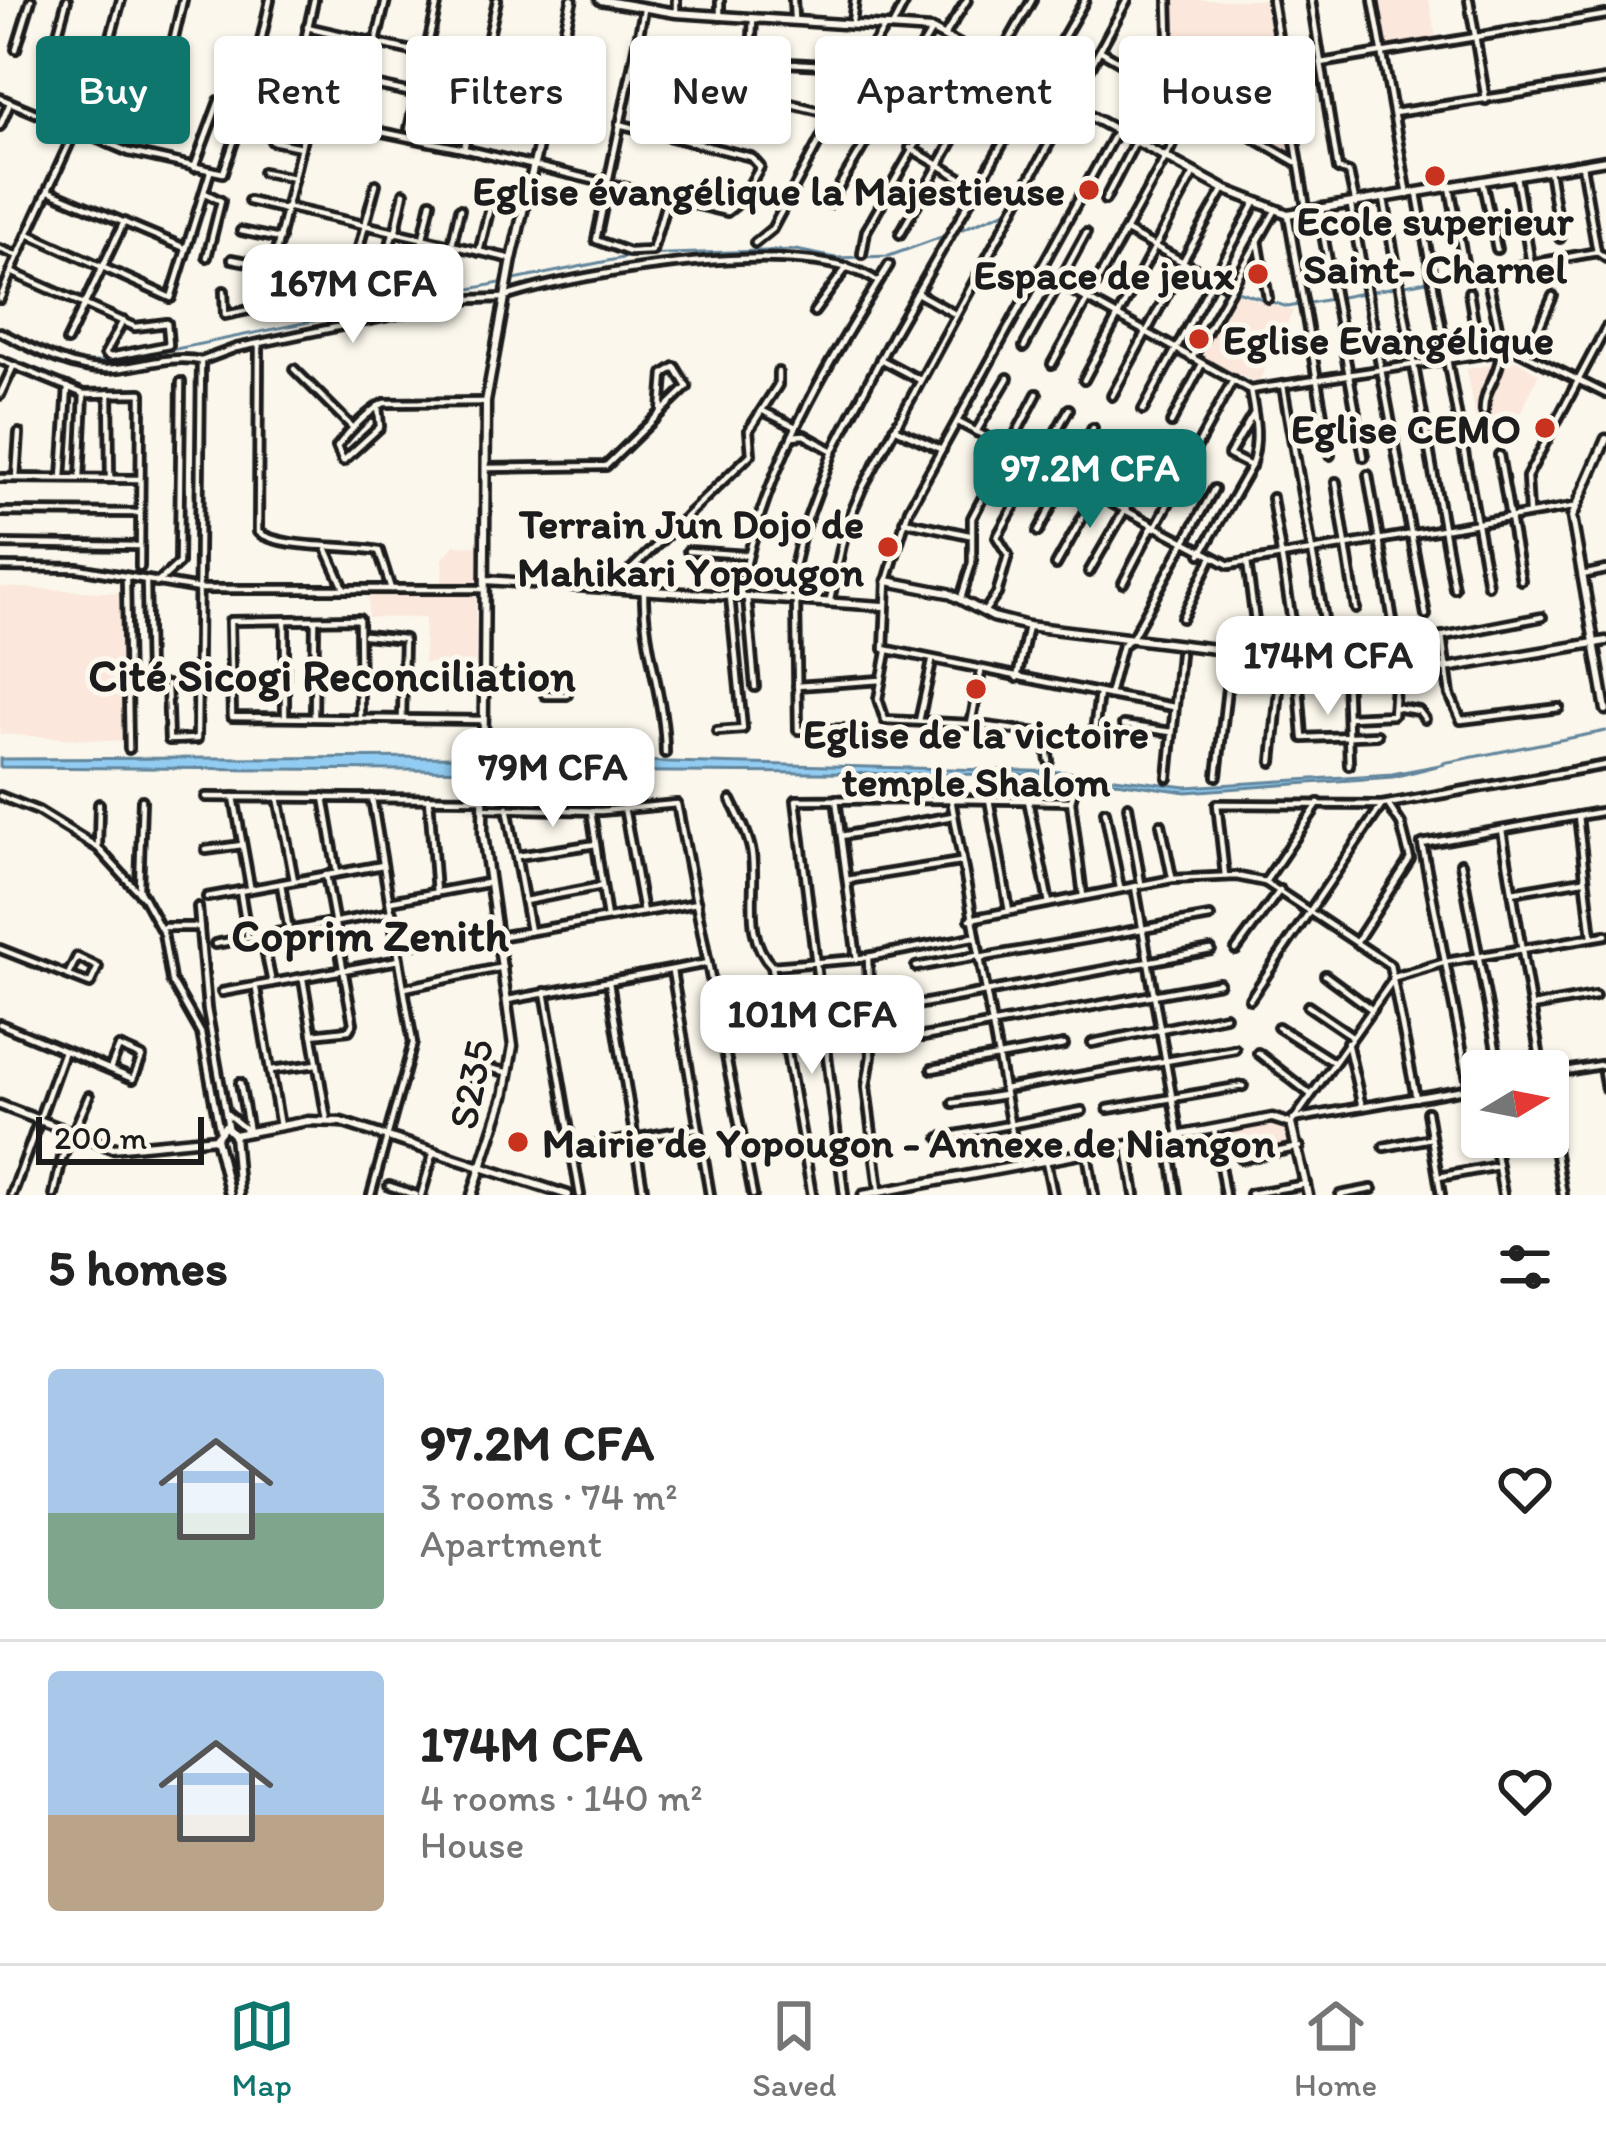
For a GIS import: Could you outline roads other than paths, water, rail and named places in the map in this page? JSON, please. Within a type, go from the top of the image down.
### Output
[{"type":"street","points":[[16,49],[31,0]]},
{"type":"street","points":[[57,36],[67,0]]},
{"type":"street","points":[[111,36],[121,0]]},
{"type":"street","points":[[175,36],[183,0]]},
{"type":"street","points":[[262,36],[270,0]]},
{"type":"street","points":[[306,36],[314,0]]},
{"type":"street","points":[[377,36],[384,0]]},
{"type":"street","points":[[430,36],[438,0]]},
{"type":"street","points":[[464,148],[497,0]]},
{"type":"street","name":"S235","points":[[472,1195],[510,1073],[508,1000],[487,883],[483,804],[486,402],[509,273],[572,0]]},
{"type":"street","points":[[600,0],[676,14],[852,22],[945,35],[967,0]]},
{"type":"street","points":[[676,0],[676,14]]},
{"type":"street","points":[[720,0],[720,17]]},
{"type":"street","points":[[794,0],[794,19]]},
{"type":"street","points":[[852,22],[855,0]]},
{"type":"street","points":[[883,36],[906,0]]},
{"type":"street","points":[[1012,36],[1032,0]]},
{"type":"street","points":[[1066,36],[1085,0]]},
{"type":"street","points":[[1095,62],[1126,0]]},
{"type":"street","points":[[1168,0],[1168,36]]},
{"type":"street","points":[[1272,0],[1307,214]]},
{"type":"street","points":[[1311,0],[1338,169],[1349,173],[1426,615]]},
{"type":"street","points":[[1372,0],[1447,358],[1488,585]]},
{"type":"street","points":[[1469,0],[1486,100]]},
{"type":"street","points":[[639,36],[644,10]]},
{"type":"street","points":[[1321,63],[1606,15]]},
{"type":"street","points":[[752,36],[753,19]]},
{"type":"street","points":[[308,27],[349,36]]},
{"type":"street","points":[[829,204],[932,30]]},
{"type":"street","points":[[1101,51],[1119,62]]},
{"type":"street","points":[[630,78],[596,240],[628,252],[652,251],[667,198]]},
{"type":"street","points":[[1394,113],[1606,80]]},
{"type":"street","points":[[0,98],[36,113]]},
{"type":"street","points":[[0,126],[10,103]]},
{"type":"street","points":[[194,168],[214,110]]},
{"type":"street","points":[[1095,118],[1117,130]]},
{"type":"street","points":[[382,132],[730,212],[750,189],[760,164],[619,124]]},
{"type":"street","points":[[1049,761],[1045,734],[881,717],[886,652],[883,606],[904,520],[1119,126]]},
{"type":"street","points":[[0,299],[69,144]]},
{"type":"street","points":[[110,144],[210,172],[225,172],[234,144]]},
{"type":"street","points":[[286,144],[301,147]]},
{"type":"street","points":[[224,290],[224,311],[230,315],[261,309],[302,144]]},
{"type":"street","points":[[754,243],[773,226],[816,144]]},
{"type":"street","points":[[862,254],[866,231],[912,144]]},
{"type":"street","points":[[900,234],[951,144]]},
{"type":"street","points":[[856,729],[798,730],[791,600],[801,537],[833,451],[880,359],[1003,144]]},
{"type":"street","points":[[830,601],[846,526],[953,313],[1048,144]]},
{"type":"street","points":[[1106,200],[1134,144]]},
{"type":"street","points":[[1144,144],[1224,189],[1288,214],[1606,160]]},
{"type":"street","points":[[1052,364],[1173,144]]},
{"type":"street","points":[[1263,144],[1299,164]]},
{"type":"street","points":[[910,148],[976,187]]},
{"type":"street","points":[[1582,165],[1597,252]]},
{"type":"street","points":[[1549,170],[1560,238]]},
{"type":"street","points":[[28,233],[171,298],[210,172]]},
{"type":"street","points":[[263,172],[294,178]]},
{"type":"street","points":[[1084,380],[1195,172]]},
{"type":"street","points":[[1516,176],[1532,264]]},
{"type":"street","points":[[1482,181],[1497,249]]},
{"type":"street","points":[[276,257],[320,268],[352,261],[376,184]]},
{"type":"street","points":[[1450,187],[1465,268]]},
{"type":"street","points":[[1112,396],[1224,189]]},
{"type":"street","points":[[49,191],[185,248]]},
{"type":"street","points":[[205,193],[220,201],[207,256]]},
{"type":"street","points":[[268,287],[319,298],[381,284],[404,194]]},
{"type":"street","points":[[1384,199],[1454,588]]},
{"type":"street","points":[[249,201],[512,259]]},
{"type":"street","points":[[414,278],[431,202]]},
{"type":"street","points":[[1143,410],[1255,203]]},
{"type":"street","points":[[445,275],[460,209]]},
{"type":"street","points":[[479,252],[489,211]]},
{"type":"street","points":[[1191,359],[1275,211]]},
{"type":"street","points":[[1319,212],[1364,457]]},
{"type":"street","points":[[1288,214],[1330,455]]},
{"type":"street","points":[[67,341],[124,222]]},
{"type":"street","points":[[241,231],[280,239]]},
{"type":"street","points":[[1126,231],[1231,288]]},
{"type":"street","points":[[1024,347],[1086,233]]},
{"type":"street","points":[[1258,240],[1268,298]]},
{"type":"street","points":[[0,249],[18,256]]},
{"type":"street","points":[[1484,411],[1486,384],[1498,367],[1500,350],[1486,272],[1597,252],[1606,258]]},
{"type":"street","points":[[232,259],[273,267]]},
{"type":"street","points":[[0,332],[82,367],[127,367],[179,357],[201,361],[471,299],[505,297],[611,272],[696,261],[859,268],[878,283]]},
{"type":"street","points":[[755,687],[744,597],[747,555],[817,381],[889,265]]},
{"type":"street","points":[[814,312],[847,267]]},
{"type":"street","points":[[11,272],[143,329],[167,323],[169,345],[110,357],[105,354],[122,321]]},
{"type":"street","points":[[1040,273],[1250,390],[1500,350],[1528,352],[1606,394]]},
{"type":"street","points":[[1469,292],[1479,353]]},
{"type":"street","points":[[917,293],[953,313]]},
{"type":"street","points":[[1528,352],[1553,296]]},
{"type":"street","points":[[1529,512],[1527,477],[1606,328]]},
{"type":"street","points":[[260,345],[258,532],[314,541],[327,550],[344,589]]},
{"type":"street","points":[[880,359],[919,380]]},
{"type":"street","points":[[0,360],[84,394],[141,393],[140,567]]},
{"type":"street","points":[[167,685],[169,740],[197,739],[201,361]]},
{"type":"street","points":[[1171,423],[1202,364]]},
{"type":"street","points":[[0,395],[13,367]]},
{"type":"street","points":[[486,469],[598,470],[661,412],[688,385],[675,367],[664,374],[661,412]]},
{"type":"street","points":[[294,369],[353,428]]},
{"type":"street","points":[[612,589],[751,454],[748,430],[778,385],[778,372]]},
{"type":"street","points":[[976,432],[1008,378]]},
{"type":"street","points":[[1193,454],[1233,380]]},
{"type":"street","points":[[179,563],[181,382]]},
{"type":"street","points":[[1283,386],[1334,670]]},
{"type":"street","points":[[62,479],[68,387]]},
{"type":"street","points":[[1201,554],[1251,466],[1257,446],[1250,390]]},
{"type":"street","points":[[109,393],[110,478]]},
{"type":"street","points":[[80,479],[84,394]]},
{"type":"street","points":[[961,598],[972,563],[972,518],[1037,394]]},
{"type":"street","points":[[378,406],[380,427],[343,460],[337,447],[378,406],[486,402]]},
{"type":"street","points":[[984,612],[997,594],[1008,555],[997,537],[1069,409]]},
{"type":"street","points":[[763,411],[797,427]]},
{"type":"street","points":[[1251,466],[1229,455],[1254,413]]},
{"type":"street","points":[[959,422],[1229,565],[1574,507]]},
{"type":"street","points":[[894,428],[942,450]]},
{"type":"street","points":[[1038,532],[1093,428]]},
{"type":"street","points":[[16,478],[19,433]]},
{"type":"street","points":[[792,436],[804,435],[833,451]]},
{"type":"street","points":[[1606,440],[1574,507],[1606,710]]},
{"type":"street","points":[[1056,565],[1125,441]]},
{"type":"street","points":[[1498,455],[1521,580]]},
{"type":"street","points":[[1089,572],[1150,466]]},
{"type":"street","points":[[1123,584],[1186,471]]},
{"type":"street","points":[[1368,475],[1394,621]]},
{"type":"street","points":[[0,478],[139,478]]},
{"type":"street","points":[[1336,482],[1356,609]]},
{"type":"street","points":[[1109,695],[1116,659],[1214,489]]},
{"type":"street","points":[[1272,498],[1303,738],[1377,735]]},
{"type":"street","points":[[0,512],[138,513]]},
{"type":"street","points":[[904,520],[971,536]]},
{"type":"street","points":[[0,544],[138,546]]},
{"type":"street","points":[[327,550],[379,551],[391,589]]},
{"type":"street","points":[[688,551],[747,555]]},
{"type":"street","points":[[1182,618],[1210,559]]},
{"type":"street","points":[[1247,562],[1261,666]]},
{"type":"street","points":[[157,583],[179,563],[199,563]]},
{"type":"street","points":[[0,567],[79,568],[126,580],[199,589],[485,590]]},
{"type":"street","points":[[1582,575],[1606,570]]},
{"type":"street","points":[[126,580],[129,749]]},
{"type":"street","points":[[485,580],[883,606]]},
{"type":"street","points":[[887,580],[961,598],[984,612],[1028,626],[1261,654],[1446,668],[1606,641]]},
{"type":"street","points":[[146,582],[148,674]]},
{"type":"street","points":[[644,591],[648,651],[664,706],[665,753]]},
{"type":"street","points":[[717,731],[743,729],[730,596]]},
{"type":"street","points":[[1408,643],[1541,617]]},
{"type":"street","points":[[360,717],[359,619],[230,621],[231,716],[483,720]]},
{"type":"street","points":[[285,620],[285,717]]},
{"type":"street","points":[[314,716],[315,620]]},
{"type":"street","points":[[1017,678],[1028,626]]},
{"type":"street","points":[[362,635],[404,639],[402,719]]},
{"type":"street","points":[[1442,636],[1450,695],[1461,720],[1558,708]]},
{"type":"street","points":[[736,642],[750,640]]},
{"type":"street","points":[[886,652],[1174,707]]},
{"type":"street","points":[[1168,778],[1180,654]]},
{"type":"street","points":[[920,721],[932,662]]},
{"type":"street","points":[[1216,776],[1230,662]]},
{"type":"street","points":[[1272,762],[1281,669]]},
{"type":"street","points":[[1346,670],[1349,766]]},
{"type":"street","points":[[971,724],[981,671]]},
{"type":"street","points":[[1348,717],[1391,716],[1396,671]]},
{"type":"street","points":[[484,678],[565,677],[567,694],[545,695],[543,678]]},
{"type":"street","points":[[794,686],[881,680]]},
{"type":"street","points":[[361,684],[372,685]]},
{"type":"street","points":[[1094,731],[1099,694]]},
{"type":"street","points":[[1394,707],[1419,711],[1425,718]]},
{"type":"street","points":[[1123,725],[1171,732]]},
{"type":"street","points":[[1225,876],[1217,804],[1385,805],[1606,765]]},
{"type":"street","points":[[1076,782],[1071,801],[1083,896]]},
{"type":"street","points":[[0,796],[38,811],[98,848],[140,894],[161,926],[167,969],[204,1045],[225,1136]]},
{"type":"street","points":[[206,797],[429,798],[591,811],[677,804],[752,1195]]},
{"type":"street","points":[[234,797],[250,889]]},
{"type":"street","points":[[278,797],[294,881]]},
{"type":"street","points":[[324,797],[337,873]]},
{"type":"street","points":[[370,1195],[412,1057],[405,988],[372,798]]},
{"type":"street","points":[[429,798],[436,893]]},
{"type":"street","points":[[844,1195],[796,803],[836,799],[1071,801]]},
{"type":"street","points":[[836,799],[857,959]]},
{"type":"street","points":[[951,799],[1018,1166]]},
{"type":"street","points":[[989,799],[1009,911]]},
{"type":"street","points":[[140,894],[142,800]]},
{"type":"street","points":[[731,800],[752,853],[756,941],[772,966],[812,1195]]},
{"type":"street","points":[[1028,800],[1048,903]]},
{"type":"street","points":[[1265,882],[1319,803]]},
{"type":"street","points":[[98,848],[99,804]]},
{"type":"street","points":[[1250,999],[1385,805]]},
{"type":"street","points":[[1357,941],[1410,860],[1401,824],[1385,805]]},
{"type":"street","points":[[1128,806],[1142,928],[1179,1136]]},
{"type":"street","points":[[507,807],[530,932]]},
{"type":"street","points":[[624,807],[643,912]]},
{"type":"street","points":[[591,811],[607,918]]},
{"type":"street","points":[[1105,811],[1120,889]]},
{"type":"street","points":[[1463,1050],[1422,844],[1606,811]]},
{"type":"street","points":[[841,836],[952,816]]},
{"type":"street","points":[[1578,816],[1588,868],[1582,880],[1592,937]]},
{"type":"street","points":[[1160,824],[1172,879]]},
{"type":"street","points":[[1502,830],[1541,1050]]},
{"type":"street","points":[[206,850],[242,844]]},
{"type":"street","points":[[516,857],[596,844]]},
{"type":"street","points":[[846,880],[960,862]]},
{"type":"street","points":[[1461,863],[1496,1050]]},
{"type":"street","points":[[207,897],[383,865]]},
{"type":"street","points":[[312,1034],[353,1028],[326,875]]},
{"type":"street","points":[[970,919],[1172,879],[1225,876],[1265,882],[1385,958],[1395,977],[1416,1098]]},
{"type":"street","points":[[1512,892],[1582,880]]},
{"type":"street","points":[[390,902],[487,883]]},
{"type":"street","points":[[280,884],[290,931]]},
{"type":"street","points":[[524,901],[602,886]]},
{"type":"street","points":[[1237,950],[1280,890]]},
{"type":"street","points":[[240,891],[248,938]]},
{"type":"street","points":[[397,946],[530,932],[697,903]]},
{"type":"street","points":[[198,908],[235,1195]]},
{"type":"street","points":[[215,944],[392,912]]},
{"type":"street","points":[[916,967],[1210,917]]},
{"type":"street","points":[[161,926],[200,927]]},
{"type":"street","points":[[1292,1121],[1395,977],[1446,962],[1606,935]]},
{"type":"street","points":[[262,936],[272,984]]},
{"type":"street","points":[[772,966],[857,959],[973,937]]},
{"type":"street","points":[[0,949],[90,984],[98,967],[76,957],[68,975]]},
{"type":"street","points":[[916,1005],[1211,950]]},
{"type":"street","points":[[868,957],[871,1056],[866,1088],[879,1192]]},
{"type":"street","points":[[222,992],[399,960]]},
{"type":"street","points":[[508,1000],[708,963]]},
{"type":"street","points":[[405,988],[502,968]]},
{"type":"street","points":[[671,971],[710,1195]]},
{"type":"street","points":[[1325,975],[1371,1010]]},
{"type":"street","points":[[303,979],[327,1120]]},
{"type":"street","points":[[609,982],[644,1195]]},
{"type":"street","points":[[923,1036],[1219,983]]},
{"type":"street","points":[[256,987],[280,1126]]},
{"type":"street","points":[[545,992],[580,1195]]},
{"type":"street","points":[[1532,1006],[1594,996]]},
{"type":"street","points":[[1308,1006],[1349,1039],[1362,1108]]},
{"type":"street","points":[[1093,1043],[1225,1016]]},
{"type":"street","points":[[0,1024],[133,1079],[142,1058],[119,1047],[110,1069]]},
{"type":"street","points":[[1278,1027],[1333,1063]]},
{"type":"street","points":[[204,1045],[213,1044]]},
{"type":"street","points":[[932,1069],[1064,1046]]},
{"type":"street","points":[[953,1103],[1235,1049]]},
{"type":"street","points":[[12,1195],[64,1051]]},
{"type":"street","points":[[1258,1053],[1310,1094]]},
{"type":"street","points":[[271,1070],[317,1064]]},
{"type":"street","points":[[458,1104],[472,1064],[510,1073]]},
{"type":"street","points":[[1569,1069],[1606,1064]]},
{"type":"street","points":[[1603,1073],[1606,1089]]},
{"type":"street","points":[[229,1160],[250,1132],[240,1084]]},
{"type":"street","points":[[1108,1109],[1243,1086]]},
{"type":"street","points":[[863,1195],[1273,1118],[1292,1121],[1461,1090]]},
{"type":"street","points":[[54,1195],[88,1096]]},
{"type":"street","points":[[0,1105],[72,1136],[124,1150],[327,1120],[568,1195]]},
{"type":"street","points":[[940,1138],[1082,1111]]},
{"type":"street","points":[[225,1112],[250,1132]]},
{"type":"street","points":[[1426,1112],[1441,1195]]},
{"type":"street","points":[[200,1141],[217,1116]]},
{"type":"street","points":[[1292,1121],[1308,1195]]},
{"type":"street","points":[[574,1149],[697,1128]]},
{"type":"street","points":[[1214,1129],[1225,1195]]},
{"type":"street","points":[[1168,1138],[1177,1195]]},
{"type":"street","points":[[1384,1147],[1431,1138]]},
{"type":"street","points":[[200,1141],[229,1160]]},
{"type":"street","points":[[1127,1146],[1136,1195]]},
{"type":"street","points":[[1242,1159],[1300,1148]]},
{"type":"street","points":[[389,1186],[418,1195],[434,1151]]},
{"type":"street","points":[[1087,1153],[1094,1195]]},
{"type":"street","points":[[1497,1158],[1503,1195]]},
{"type":"street","points":[[1557,1158],[1563,1195]]},
{"type":"street","points":[[1046,1161],[1053,1195]]},
{"type":"street","points":[[1438,1177],[1498,1166]]},
{"type":"street","points":[[1250,1194],[1306,1184]]},
{"type":"street","points":[[1340,1195],[1372,1189]]},
{"type":"water","points":[[476,757],[1068,772],[1186,787],[1392,774],[1445,764],[1393,777],[1186,792],[1067,775],[0,767],[0,759]]},
{"type":"waterway","points":[[955,232],[1004,212]]},
{"type":"waterway","points":[[0,328],[76,362],[112,362],[637,255],[796,250],[836,258],[889,256],[947,235]]},
{"type":"waterway","points":[[1234,290],[1288,307],[1512,265]]},
{"type":"waterway","points":[[1443,763],[1606,731]]},
{"type":"place","name":"Ecole superieur Saint- Charnel","points":[[1435,176]]},
{"type":"place","name":"Eglise évangélique la Majestieuse","points":[[1089,190]]},
{"type":"place","name":"Espace de jeux","points":[[1258,274]]},
{"type":"place","name":"Eglise Evangélique","points":[[1199,339]]},
{"type":"place","name":"Eglise CEMO","points":[[1545,428]]},
{"type":"place","name":"Terrain Jun Dojo de Mahikari Yopougon","points":[[888,547]]},
{"type":"place","name":"Eglise de la victoire temple Shalom","points":[[976,689]]},
{"type":"place","name":"Mairie de Yopougon - Annexe de Niangon","points":[[518,1142]]},
{"type":"district","name":"Cité Sicogi Reconciliation","points":[[332,675]]},
{"type":"district","name":"Coprim Zenith","points":[[370,935]]}]
